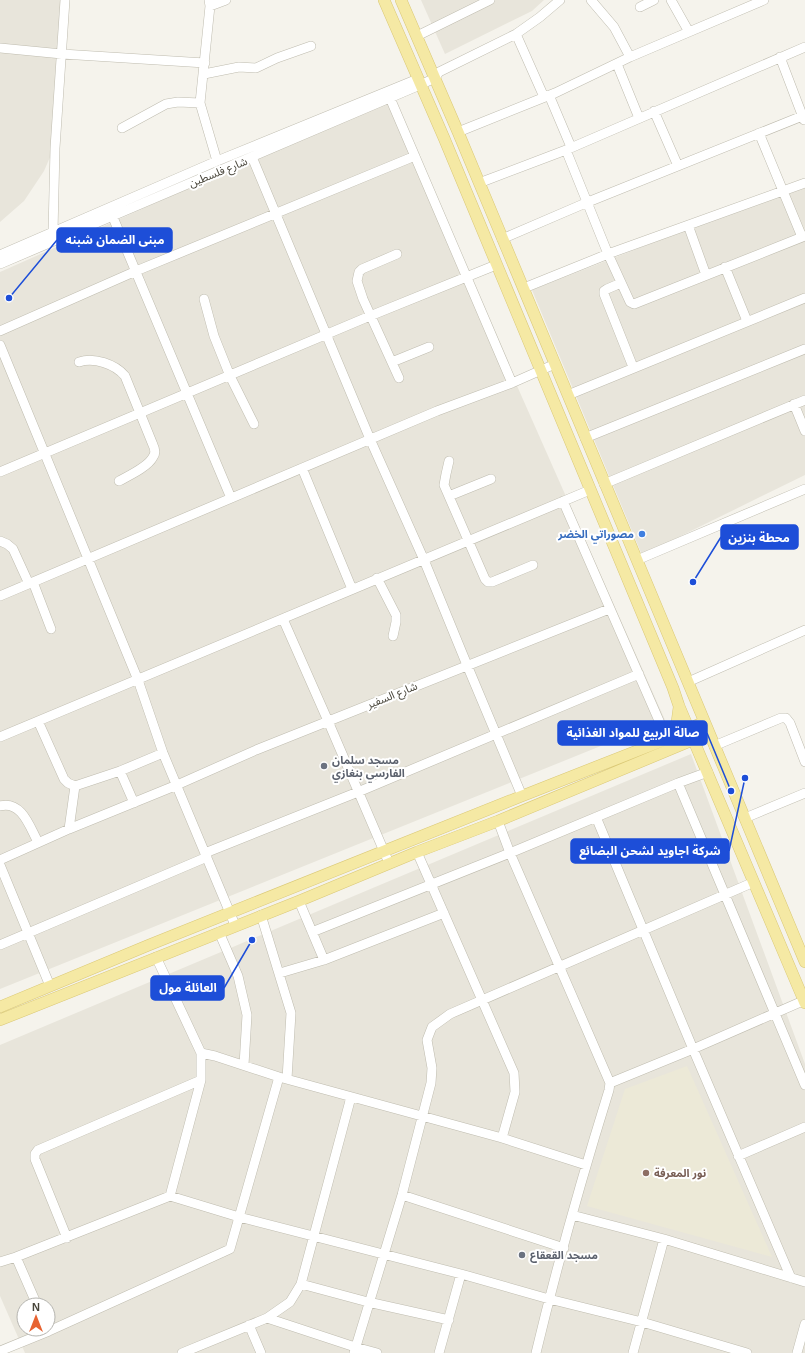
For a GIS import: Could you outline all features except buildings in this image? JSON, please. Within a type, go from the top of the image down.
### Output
[{"type":"main road","points":[[384,0],[673,688],[679,706],[701,754],[805,1002]]},
{"type":"main road","points":[[401,0],[435,74],[604,484],[805,962]]},
{"type":"main road","points":[[671,741],[677,722],[679,706]]},
{"type":"main road","points":[[0,1020],[582,786],[671,741],[689,729],[704,722]]},
{"type":"main road","points":[[0,1007],[149,945],[231,914],[577,774],[671,741],[694,740],[709,734]]},
{"type":"main road","points":[[671,741],[701,754]]},
{"type":"main road","points":[[577,774],[582,786]]},
{"type":"main road","points":[[322,876],[328,889]]},
{"type":"street","points":[[53,232],[55,148],[66,0]]},
{"type":"street","points":[[218,161],[200,103],[210,3],[226,0]]},
{"type":"street","points":[[470,0],[474,9]]},
{"type":"street","points":[[417,36],[490,0]]},
{"type":"street","points":[[592,0],[614,27],[630,57]]},
{"type":"street","points":[[640,7],[654,0]]},
{"type":"street","points":[[671,0],[689,32]]},
{"type":"street","points":[[458,132],[547,96],[630,57],[764,0]]},
{"type":"street","name":"شارع فلسطين","points":[[1,260],[252,157],[390,98],[516,34],[554,2]]},
{"type":"street","points":[[516,34],[547,96],[608,254],[630,302],[634,304],[804,236],[783,191],[759,133]]},
{"type":"street","points":[[204,74],[239,68],[256,68],[274,59],[311,46]]},
{"type":"street","points":[[479,183],[568,148],[805,47]]},
{"type":"street","points":[[0,48],[62,54],[205,63]]},
{"type":"street","points":[[502,239],[588,202],[759,133],[804,118],[780,58]]},
{"type":"street","points":[[617,64],[639,118]]},
{"type":"street","name":"شارع فلسطين","points":[[1,260],[53,232],[218,161],[376,97],[419,82]]},
{"type":"street","points":[[390,98],[512,383]]},
{"type":"street","points":[[122,128],[166,104],[178,102],[200,103]]},
{"type":"street","points":[[654,111],[678,166]]},
{"type":"street","points":[[0,331],[136,271],[415,156]]},
{"type":"street","points":[[252,157],[370,439],[424,560],[522,796]]},
{"type":"street","points":[[524,288],[608,254],[805,183]]},
{"type":"street","points":[[112,215],[231,498]]},
{"type":"street","points":[[688,226],[706,274]]},
{"type":"street","points":[[397,254],[362,269],[359,272],[357,281],[370,316],[399,378]]},
{"type":"street","points":[[0,472],[139,412],[187,394],[326,334],[496,265]]},
{"type":"street","points":[[725,267],[747,321]]},
{"type":"street","points":[[621,283],[606,289],[604,294],[633,367]]},
{"type":"street","points":[[568,395],[633,367],[805,298]]},
{"type":"street","points":[[204,299],[212,332],[230,376],[254,424]]},
{"type":"street","points":[[0,345],[138,680],[163,752],[235,925]]},
{"type":"street","points":[[392,362],[429,347]]},
{"type":"street","points":[[585,438],[805,349]]},
{"type":"street","points":[[79,362],[86,359],[92,360],[110,366],[125,376],[153,445],[155,451],[154,457],[148,463],[119,481]]},
{"type":"street","points":[[0,596],[370,439],[437,411],[512,383],[555,364]]},
{"type":"street","points":[[604,484],[805,400]]},
{"type":"street","points":[[794,404],[805,431]]},
{"type":"street","points":[[449,461],[444,485],[485,579],[488,582],[496,580],[533,565]]},
{"type":"street","points":[[302,468],[352,589]]},
{"type":"street","points":[[448,496],[491,479]]},
{"type":"street","points":[[0,737],[590,490]]},
{"type":"street","points":[[637,560],[805,490]]},
{"type":"street","points":[[563,501],[639,674],[671,741]]},
{"type":"street","points":[[0,541],[13,549],[31,583],[51,629]]},
{"type":"street","points":[[377,578],[396,616],[392,636]]},
{"type":"street","name":"شارع السفير","points":[[0,860],[38,842],[177,785],[256,750],[610,609]]},
{"type":"street","points":[[283,619],[389,863]]},
{"type":"street","points":[[688,682],[805,630]]},
{"type":"street","points":[[0,945],[29,934],[206,855],[639,674]]},
{"type":"street","points":[[714,746],[780,718],[786,718],[790,723],[805,762]]},
{"type":"street","points":[[38,721],[64,779],[68,783],[75,786],[120,771],[163,752]]},
{"type":"street","points":[[120,771],[134,803]]},
{"type":"street","points":[[312,932],[708,772]]},
{"type":"street","points":[[678,783],[805,1085]]},
{"type":"street","points":[[69,829],[75,786]]},
{"type":"street","points":[[745,818],[805,793]]},
{"type":"street","points":[[0,806],[3,805],[14,807],[22,813],[38,842]]},
{"type":"street","points":[[596,817],[692,1049],[791,1278]]},
{"type":"street","points":[[498,821],[510,853],[610,1083],[572,1215],[536,1353]]},
{"type":"street","points":[[416,852],[514,1073],[515,1092],[502,1138]]},
{"type":"street","points":[[0,865],[50,986]]},
{"type":"street","points":[[354,1350],[402,1195],[423,1116],[432,1075],[427,1040],[432,1028],[450,1014],[754,882]]},
{"type":"street","points":[[299,901],[324,960]]},
{"type":"street","points":[[280,973],[324,960],[444,913]]},
{"type":"street","points":[[56,1326],[226,1252],[232,1245],[239,1217],[283,1078],[291,1013],[261,915]]},
{"type":"street","points":[[219,932],[238,976],[247,1015],[244,1065]]},
{"type":"street","points":[[156,957],[200,1053],[201,1080],[170,1196]]},
{"type":"street","points":[[610,1083],[774,1013],[805,1002]]},
{"type":"street","points":[[200,1053],[215,1056],[283,1078],[502,1138],[586,1165]]},
{"type":"street","points":[[67,1238],[35,1159],[35,1154],[38,1150],[201,1080]]},
{"type":"street","points":[[182,1353],[199,1350],[249,1325],[267,1318],[290,1302],[301,1284],[352,1096]]},
{"type":"street","points":[[738,1156],[805,1127]]},
{"type":"street","points":[[402,1195],[564,1248]]},
{"type":"street","points":[[0,1262],[16,1258],[170,1196],[239,1217],[642,1322],[725,1350],[747,1353]]},
{"type":"street","points":[[572,1215],[664,1239],[805,1282]]},
{"type":"street","points":[[633,1353],[664,1239]]},
{"type":"street","points":[[16,1258],[33,1297]]},
{"type":"street","points":[[439,1353],[461,1274]]},
{"type":"street","points":[[301,1284],[368,1302],[449,1320]]},
{"type":"street","points":[[267,1318],[354,1350],[377,1353]]},
{"type":"street","points":[[797,1353],[805,1324]]},
{"type":"street","points":[[249,1325],[261,1353]]},
{"type":"street","points":[[0,1351],[32,1337]]},
{"type":"shaded area","points":[[0,0],[65,0],[54,148],[44,171],[24,201],[0,222]]},
{"type":"shaded area","points":[[421,0],[544,0],[532,11],[445,54]]},
{"type":"shaded area","points":[[390,99],[665,720],[0,989],[0,272]]},
{"type":"shaded area","points":[[805,183],[805,475],[642,555],[532,290]]},
{"type":"shaded area","points":[[691,754],[805,1064],[805,1353],[25,1353],[18,1337],[56,1337],[56,1297],[16,1297],[16,1332],[0,1296],[0,1045]]},
{"type":"shaded area","points":[[687,1066],[772,1257],[587,1206],[625,1089]]},
{"type":"place","name":"مبنى الضمان شبنه","points":[[9,298]]},
{"type":"place","name":"مصوراتي الخضر","points":[[642,534]]},
{"type":"place","name":"محطة بنزين","points":[[693,582]]},
{"type":"place","name":"مسجد سلمان الفارسي بنغازي","points":[[324,766]]},
{"type":"place","name":"شركة اجاويد لشحن البضائع","points":[[745,778]]},
{"type":"place","name":"صالة الربيع للمواد الغذائية","points":[[731,791]]},
{"type":"place","name":"العائلة مول","points":[[252,940]]},
{"type":"place","name":"نور المعرفة","points":[[646,1173]]},
{"type":"place","name":"مسجد القعقاع","points":[[522,1255]]}]
